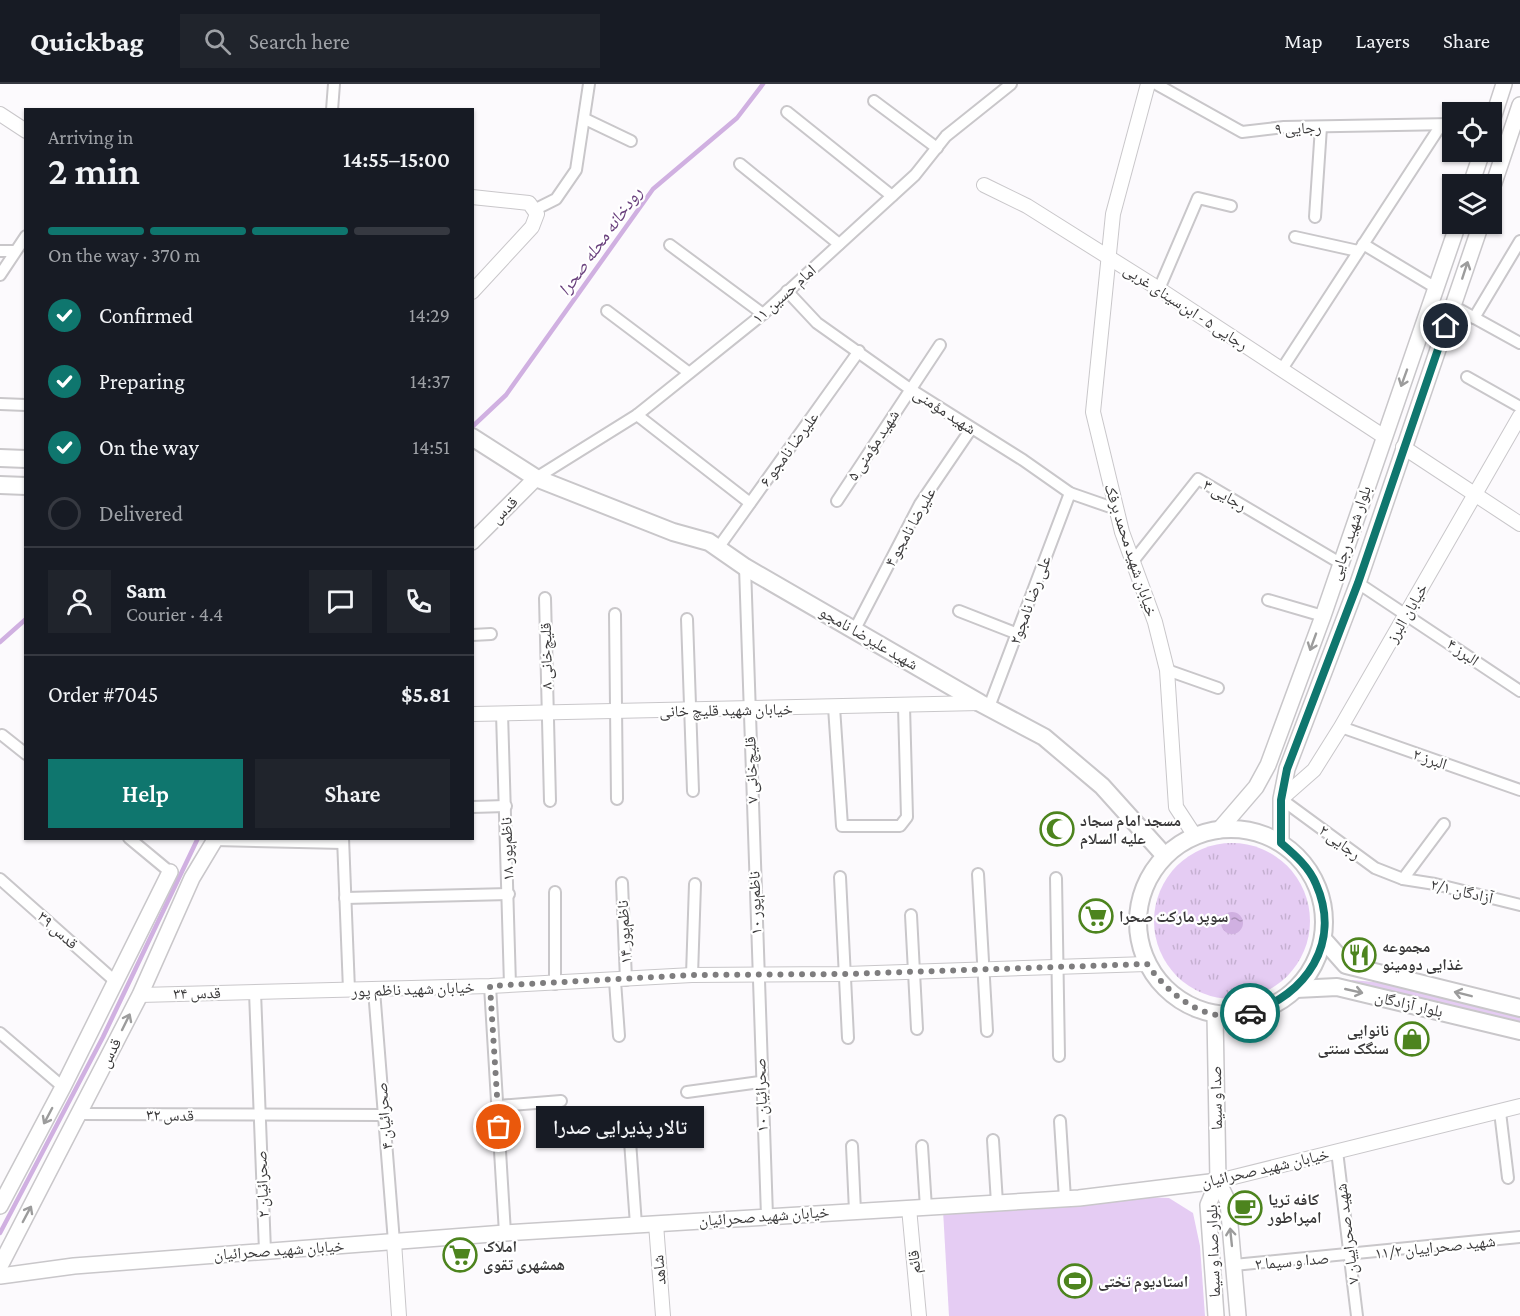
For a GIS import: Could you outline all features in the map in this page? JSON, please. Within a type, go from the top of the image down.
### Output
[{"type":"main road","points":[[1498,102],[1504,84]]},
{"type":"main road","points":[[1497,174],[1520,105]]},
{"type":"main road","name":"بلوار شهید رجایی","points":[[1219,830],[1256,787],[1268,765],[1323,616],[1383,436],[1455,234]]},
{"type":"main road","name":"بلوار شهید رجایی","points":[[1281,843],[1281,800],[1287,769],[1358,583],[1477,234]]},
{"type":"main road","points":[[1383,436],[1403,447]]},
{"type":"main road","name":"شهید علیرضا نامجو","points":[[474,438],[536,478],[673,532],[710,542],[745,567],[984,705],[1044,737],[1102,786],[1164,856]]},
{"type":"main road","points":[[0,458],[24,459]]},
{"type":"main road","name":"قدس","points":[[474,540],[536,478]]},
{"type":"main road","points":[[0,485],[24,486]]},
{"type":"main road","points":[[1239,829],[1260,834],[1281,843],[1302,861],[1316,884],[1324,911],[1323,939],[1314,966],[1296,989],[1272,1006],[1245,1014],[1215,1014],[1188,1005],[1164,988],[1147,964],[1138,936],[1138,907],[1147,880],[1164,856],[1195,836],[1219,830],[1239,829]]},
{"type":"main road","name":"قدس","points":[[0,1266],[140,995],[192,878],[214,840]]},
{"type":"main road","name":"قدس","points":[[2,1198],[63,1087],[170,872]]},
{"type":"main road","points":[[140,932],[164,942]]},
{"type":"main road","name":"بلوار آزادگان","points":[[1323,939],[1346,965],[1520,1008]]},
{"type":"main road","name":"بلوار آزادگان","points":[[1296,989],[1337,987],[1520,1031]]},
{"type":"main road","name":"صدا و سیما","points":[[1215,1014],[1218,1181]]},
{"type":"main road","name":"خیابان شهید صحرائیان","points":[[0,1276],[74,1266],[505,1233],[1065,1199],[1218,1181]]},
{"type":"main road","name":"بلوار صدا و سیما","points":[[1218,1181],[1228,1203],[1238,1316]]},
{"type":"main road","name":"بلوار صدا و سیما","points":[[1216,1316],[1208,1204],[1218,1181]]},
{"type":"street","points":[[332,108],[334,84]]},
{"type":"street","points":[[534,210],[556,199],[576,170],[585,119],[588,84]]},
{"type":"street","name":"امام حسین ۱۱","points":[[536,478],[637,416],[688,372],[763,314],[915,175],[946,136],[1011,84]]},
{"type":"street","name":"خیابان شهید محمد برفک","points":[[1148,84],[1113,214],[1111,258],[1093,412],[1116,509],[1155,622],[1167,670],[1176,807],[1195,836]]},
{"type":"street","name":"رجایی ۹","points":[[1156,84],[1242,132],[1321,127],[1442,124]]},
{"type":"street","points":[[874,101],[937,148]]},
{"type":"street","points":[[788,112],[892,196]]},
{"type":"street","points":[[0,114],[24,130]]},
{"type":"street","points":[[585,119],[632,141]]},
{"type":"street","points":[[1315,217],[1321,127]]},
{"type":"street","points":[[1282,369],[1442,130]]},
{"type":"street","points":[[740,164],[839,244]]},
{"type":"street","name":"رجایی ۵ - ابن‌سینای غربی","points":[[984,185],[1027,206],[1111,258],[1383,436]]},
{"type":"street","points":[[474,197],[529,202],[537,214],[532,227],[474,290]]},
{"type":"street","points":[[1159,289],[1198,198],[1231,206]]},
{"type":"street","points":[[1295,237],[1361,248],[1436,288]]},
{"type":"street","points":[[0,275],[24,239]]},
{"type":"street","points":[[1474,318],[1520,242]]},
{"type":"street","points":[[670,245],[763,314]]},
{"type":"street","points":[[0,251],[15,251]]},
{"type":"street","name":"شهید مؤمنی","points":[[788,291],[817,323],[910,389],[1023,460],[1070,493],[1116,509]]},
{"type":"street","points":[[1453,306],[1520,343]]},
{"type":"street","points":[[607,311],[688,372]]},
{"type":"street","name":"شهید مؤمنی ۵","points":[[837,501],[940,345]]},
{"type":"street","name":"علیرضا نامجو ۶","points":[[718,548],[859,351]]},
{"type":"street","points":[[1467,377],[1520,407]]},
{"type":"street","points":[[0,404],[24,405]]},
{"type":"street","points":[[637,416],[750,503]]},
{"type":"street","name":"خیابان البرز","points":[[1281,800],[1314,770],[1341,728],[1475,495],[1515,437],[1520,416]]},
{"type":"street","name":"علیرضا نامجو ۴","points":[[855,629],[920,504],[971,429]]},
{"type":"street","points":[[1403,447],[1520,524]]},
{"type":"street","name":"رجایی ۳","points":[[1134,560],[1198,479],[1340,563]]},
{"type":"street","name":"علی رضا نامجو۲","points":[[984,705],[1018,634],[1070,493]]},
{"type":"street","name":"قلیچ‌خانی ۷","points":[[745,567],[753,832]]},
{"type":"street","name":"البرز ۴","points":[[1358,583],[1407,613],[1520,692]]},
{"type":"street","name":"قلیچ‌خانی ۸","points":[[545,598],[550,801]]},
{"type":"street","points":[[1268,600],[1323,616]]},
{"type":"street","points":[[959,611],[1018,634]]},
{"type":"street","points":[[615,614],[617,799]]},
{"type":"street","points":[[687,620],[693,791]]},
{"type":"street","points":[[474,635],[491,634]]},
{"type":"street","points":[[1167,670],[1218,688]]},
{"type":"street","name":"خیابان شهید قلیچ خانی","points":[[474,714],[984,705]]},
{"type":"street","points":[[834,707],[842,826],[900,826],[907,817],[904,706]]},
{"type":"street","name":"ناظم‌پور ۱۸","points":[[502,714],[510,986]]},
{"type":"street","name":"البرز ۲","points":[[1341,728],[1520,790]]},
{"type":"street","points":[[2,735],[24,752]]},
{"type":"street","name":"رجایی ۲","points":[[1281,800],[1375,868],[1403,879]]},
{"type":"street","points":[[474,807],[506,806]]},
{"type":"street","points":[[1403,879],[1444,824]]},
{"type":"street","name":"ناظم‌پور ۱۰","points":[[753,832],[758,975]]},
{"type":"street","points":[[131,840],[170,872]]},
{"type":"street","points":[[279,840],[343,841],[349,990]]},
{"type":"street","points":[[978,874],[987,1031]]},
{"type":"street","points":[[840,878],[848,1038]]},
{"type":"street","points":[[1056,878],[1059,1056]]},
{"type":"street","name":"قدس ۳۹","points":[[0,879],[116,982]]},
{"type":"street","name":"آزادگان ۲/۱","points":[[1403,879],[1435,884],[1520,905]]},
{"type":"street","name":"ناظم‌پور ۱۴","points":[[619,1036],[622,883]]},
{"type":"street","points":[[692,975],[695,884]]},
{"type":"street","points":[[555,892],[555,984]]},
{"type":"street","points":[[345,898],[509,894]]},
{"type":"street","points":[[911,915],[912,972],[917,1029]]},
{"type":"street","name":"خیابان شهید ناظم پور","points":[[255,992],[510,986],[692,975],[845,974],[1147,964]]},
{"type":"street","name":"صحرائیان ۱۰","points":[[758,975],[760,1082],[767,1216]]},
{"type":"street","points":[[490,986],[505,1233]]},
{"type":"street","name":"صحرائیان ۴","points":[[374,990],[394,1242]]},
{"type":"street","name":"قدس ۳۴","points":[[140,995],[255,992]]},
{"type":"street","name":"صحرائیان ۲","points":[[255,992],[265,1251]]},
{"type":"street","points":[[0,1033],[63,1087]]},
{"type":"street","points":[[687,1092],[760,1082]]},
{"type":"street","points":[[498,1106],[561,1101]]},
{"type":"street","name":"خیابان شهید صحرائیان","points":[[1218,1181],[1520,1106]]},
{"type":"street","points":[[1500,1112],[1508,1179]]},
{"type":"street","name":"قدس ۳۲","points":[[80,1113],[259,1116],[384,1115]]},
{"type":"street","points":[[1060,1121],[1065,1199]]},
{"type":"street","points":[[630,1140],[636,1225]]},
{"type":"street","points":[[993,1140],[997,1203]]},
{"type":"street","points":[[852,1146],[855,1211]]},
{"type":"street","points":[[922,1146],[926,1208]]},
{"type":"street","name":"شهید صحراییان ۷","points":[[1338,1152],[1357,1316]]},
{"type":"street","name":"قائم","points":[[909,1208],[919,1316]]},
{"type":"street","name":"شاهد","points":[[656,1224],[663,1316]]},
{"type":"street","name":"شهید صحراییان ۱۱/۲","points":[[1350,1256],[1520,1238]]},
{"type":"street","points":[[394,1242],[399,1316]]},
{"type":"street","name":"صدا و سیما ۲","points":[[1234,1265],[1350,1256]]},
{"type":"green space","points":[[1232,843],[1262,849],[1287,866],[1304,891],[1310,921],[1304,951],[1287,976],[1262,993],[1232,999],[1202,993],[1177,976],[1160,951],[1154,921],[1160,891],[1177,866],[1202,849]]},
{"type":"green space","points":[[1352,980],[1384,983],[1520,1016],[1520,1023],[1350,983]]},
{"type":"green space","name":"استادیوم تختی","points":[[1147,1197],[1169,1198],[1193,1213],[1200,1246],[1205,1316],[949,1316],[943,1210]]},
{"type":"water","points":[[1228,912],[1236,912],[1243,919],[1243,927],[1236,934],[1228,934],[1221,927],[1221,919]]},
{"type":"waterway","name":"رودخانه محله صحرا","points":[[474,425],[506,395],[653,189],[737,118],[763,84]]},
{"type":"waterway","points":[[0,642],[24,621]]},
{"type":"waterway","points":[[0,1233],[103,1037],[197,840]]},
{"type":"way so far","points":[[499,1127],[490,986],[692,975],[845,974],[1147,964],[1164,988],[1188,1005],[1215,1014],[1250,1013]]},
{"type":"place","name":"مسجد امام سجاد علیه السلام","points":[[1057,829]]},
{"type":"place","name":"سوپر مارکت صحرا","points":[[1096,916]]},
{"type":"place","name":"مجموعه غذایى دومینو","points":[[1359,955]]},
{"type":"place","name":"نانوایی سنگک سنتی","points":[[1412,1039]]},
{"type":"place","name":"تالار پذیرایی صدرا","points":[[499,1127]]},
{"type":"place","name":"کافه تریا امپراطور","points":[[1245,1208]]},
{"type":"place","name":"املاک همشهری تقوی","points":[[460,1255]]},
{"type":"place","name":"استادیوم تختی","points":[[1075,1281]]},
{"type":"route","points":[[1250,1013],[1272,1006],[1296,989],[1314,966],[1323,939],[1324,911],[1316,884],[1302,861],[1281,843],[1281,800],[1287,769],[1358,583],[1446,326]]}]
